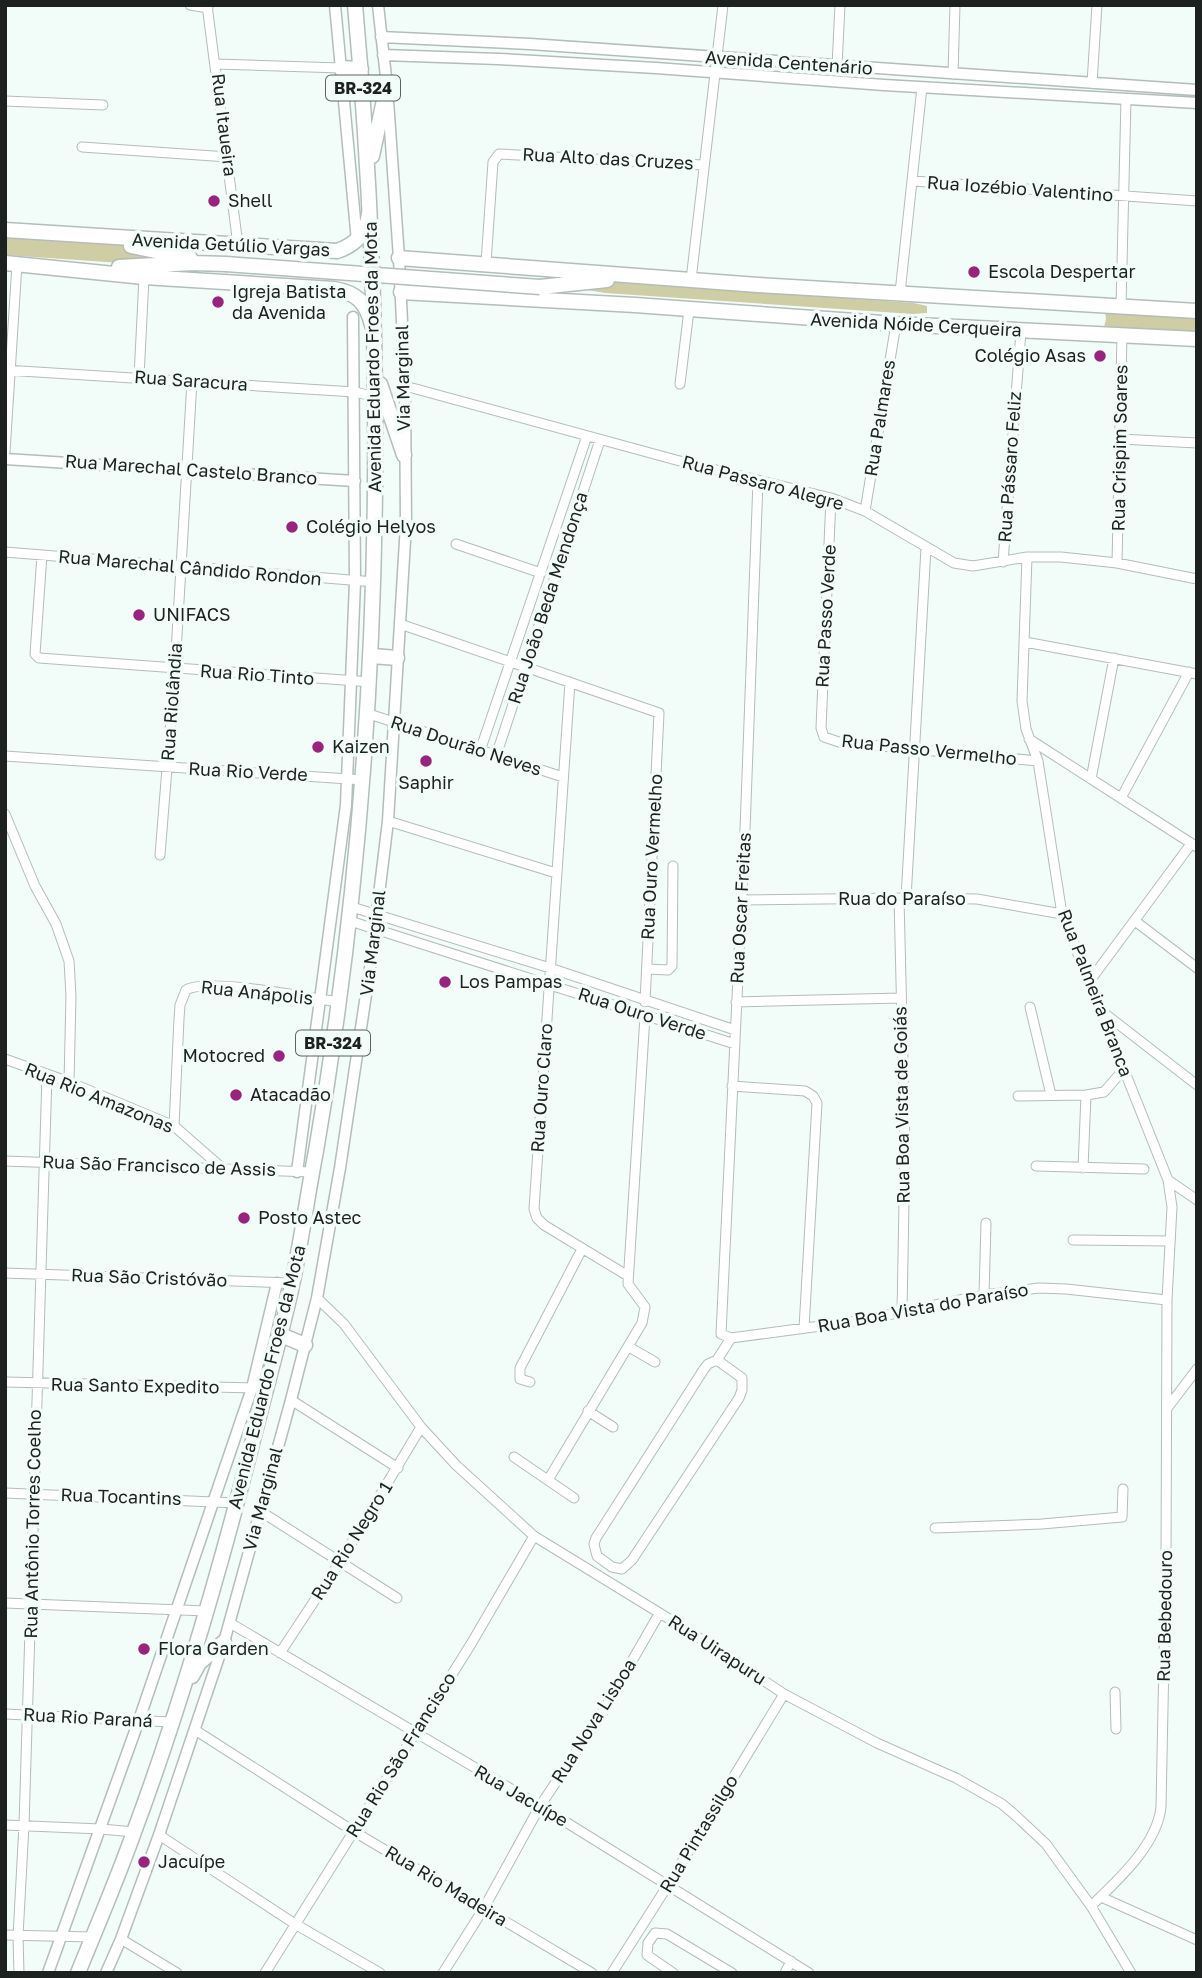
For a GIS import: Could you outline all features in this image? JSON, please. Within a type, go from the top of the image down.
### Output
[{"type":"main road","name":"Avenida Eduardo Froes da Mota","points":[[78,1973],[134,1832],[171,1723],[237,1503],[259,1388],[281,1335],[292,1283],[304,1172],[339,1002],[351,914],[369,714],[376,482],[371,202],[355,5]]},
{"type":"main road","points":[[341,68],[361,69]]},
{"type":"main road","points":[[369,171],[387,86]]},
{"type":"main road","points":[[357,241],[367,224],[371,202]]},
{"type":"main road","name":"Avenida Getúlio Vargas","points":[[5,230],[337,251],[357,241]]},
{"type":"main road","name":"Avenida Getúlio Vargas","points":[[102,237],[145,249],[226,264]]},
{"type":"main road","points":[[334,289],[342,274],[343,265],[337,251]]},
{"type":"main road","name":"Avenida Nóide Cerqueira","points":[[399,258],[644,277],[1197,311]]},
{"type":"main road","points":[[421,292],[409,282],[407,276],[413,265],[423,260]]},
{"type":"main road","name":"Avenida Getúlio Vargas","points":[[11,264],[144,277],[334,289],[356,295],[362,300],[374,335]]},
{"type":"main road","name":"Avenida Getúlio Vargas","points":[[88,270],[168,264],[226,264]]},
{"type":"main road","points":[[226,264],[540,287]]},
{"type":"main road","name":"Avenida Nóide Cerqueira","points":[[540,287],[644,277]]},
{"type":"main road","name":"Avenida Nóide Cerqueira","points":[[540,287],[635,306]]},
{"type":"main road","name":"Avenida Nóide Cerqueira","points":[[401,292],[896,324],[1197,339]]},
{"type":"main road","points":[[376,372],[404,455]]},
{"type":"main road","points":[[372,656],[397,658]]},
{"type":"main road","points":[[281,1335],[304,1345]]},
{"type":"main road","points":[[179,1699],[199,1663],[224,1642]]},
{"type":"street","points":[[190,5],[207,6]]},
{"type":"street","points":[[335,5],[357,241]]},
{"type":"street","name":"Via Marginal","points":[[106,1973],[159,1835],[230,1623],[317,1298],[358,1060],[388,821],[406,524],[401,292],[387,86],[378,5]]},
{"type":"street","points":[[691,280],[723,5]]},
{"type":"street","points":[[837,66],[840,5]]},
{"type":"street","points":[[953,74],[955,5]]},
{"type":"street","points":[[1092,83],[1097,5]]},
{"type":"street","name":"Rua Itaueira","points":[[207,6],[238,245]]},
{"type":"street","name":"Avenida Centenário","points":[[381,37],[491,42],[1197,90]]},
{"type":"street","points":[[490,59],[491,42]]},
{"type":"street","points":[[656,68],[657,54]]},
{"type":"street","name":"Avenida Centenário","points":[[383,55],[656,68],[1197,103]]},
{"type":"street","points":[[216,64],[341,68]]},
{"type":"street","points":[[913,181],[922,87]]},
{"type":"street","points":[[1121,306],[1126,99]]},
{"type":"street","points":[[5,101],[103,105]]},
{"type":"street","points":[[82,147],[228,157]]},
{"type":"street","name":"Rua Alto das Cruzes","points":[[486,263],[493,162],[499,154],[704,165]]},
{"type":"street","name":"Rua Iozébio Valentino","points":[[900,293],[913,181],[1197,201]]},
{"type":"street","points":[[5,452],[11,264]]},
{"type":"street","points":[[139,377],[144,277]]},
{"type":"street","points":[[680,384],[689,310]]},
{"type":"street","points":[[304,1172],[321,999],[339,870],[348,778],[355,582],[353,317]]},
{"type":"street","name":"Rua Palmares","points":[[865,512],[896,324]]},
{"type":"street","name":"Rua Pássaro Feliz","points":[[1003,562],[1021,331]]},
{"type":"street","name":"Rua Crispim Soares","points":[[1117,563],[1122,334]]},
{"type":"street","name":"Rua Saracura","points":[[8,371],[355,392],[376,397]]},
{"type":"street","name":"Rua Riolândia","points":[[160,855],[175,669],[192,381]]},
{"type":"street","name":"Rua Passaro Alegre","points":[[405,386],[600,440],[831,498],[865,512],[954,563],[973,566],[1027,557],[1061,557],[1117,563],[1197,579]]},
{"type":"street","name":"Rua João Beda Mendonça","points":[[480,751],[587,436]]},
{"type":"street","points":[[1120,439],[1197,443]]},
{"type":"street","name":"Rua João Beda Mendonça","points":[[496,757],[600,440]]},
{"type":"street","name":"Rua Marechal Castelo Branco","points":[[5,459],[376,482]]},
{"type":"street","name":"Rua Oscar Freitas","points":[[721,1334],[758,481]]},
{"type":"street","name":"Rua Passo Verde","points":[[822,734],[831,498]]},
{"type":"street","points":[[456,544],[541,573]]},
{"type":"street","name":"Rua Boa Vista de Goiás","points":[[902,1313],[905,1146],[901,998],[902,898],[926,548]]},
{"type":"street","name":"Rua Marechal Cândido Rondon","points":[[5,552],[374,582]]},
{"type":"street","name":"Rua Rio Tinto","points":[[42,555],[35,654],[37,657],[371,682]]},
{"type":"street","name":"Rua Palmeira Branca","points":[[1027,557],[1022,701],[1029,740],[1038,761],[1062,914],[1168,1180],[1172,1207],[1167,1300]]},
{"type":"street","points":[[400,624],[569,682]]},
{"type":"street","points":[[1025,642],[1193,673],[1121,798]]},
{"type":"street","points":[[1091,779],[1114,658]]},
{"type":"street","name":"Rua Ouro Vermelho","points":[[569,682],[659,713],[645,1002]]},
{"type":"street","name":"Rua Ouro Claro","points":[[569,682],[534,1209],[537,1218],[544,1225],[628,1276]]},
{"type":"street","name":"Rua Dourão Neves","points":[[369,714],[563,777]]},
{"type":"street","name":"Rua Passo Vermelho","points":[[822,734],[827,739],[839,742],[1038,761]]},
{"type":"street","points":[[1029,740],[1194,845],[1089,982]]},
{"type":"street","name":"Rua Rio Verde","points":[[5,756],[364,779]]},
{"type":"street","points":[[5,814],[36,886],[56,924],[69,961],[69,1082]]},
{"type":"street","points":[[388,821],[556,873]]},
{"type":"street","points":[[647,969],[668,970],[672,966],[673,866]]},
{"type":"street","name":"Rua do Paraíso","points":[[741,900],[977,899],[1062,914]]},
{"type":"street","name":"Rua Ouro Verde","points":[[351,914],[377,915],[550,968],[735,1030]]},
{"type":"street","name":"Rua Ouro Verde","points":[[351,914],[375,930],[735,1044]]},
{"type":"street","points":[[1135,921],[1197,968]]},
{"type":"street","name":"Rua Anápolis","points":[[174,1126],[180,1005],[186,989],[198,984],[224,986],[339,1002]]},
{"type":"street","points":[[736,1003],[901,998]]},
{"type":"street","points":[[1030,1007],[1051,1095]]},
{"type":"street","points":[[1102,1012],[1197,1085]]},
{"type":"street","points":[[548,1480],[629,1347],[645,1312],[643,1304],[629,1288],[628,1276],[645,1016]]},
{"type":"street","name":"Rua Rio Amazonas","points":[[5,1059],[69,1082],[174,1126],[222,1168]]},
{"type":"street","points":[[1018,1096],[1086,1096],[1105,1092],[1124,1069]]},
{"type":"street","name":"Rua Antônio Torres Coelho","points":[[19,1973],[18,1936],[24,1825],[47,1075]]},
{"type":"street","points":[[732,1086],[805,1091],[813,1096],[817,1103],[804,1328]]},
{"type":"street","points":[[1083,1168],[1086,1096]]},
{"type":"street","name":"Rua São Francisco de Assis","points":[[5,1161],[304,1172]]},
{"type":"street","points":[[1036,1166],[1144,1169]]},
{"type":"street","points":[[1168,1180],[1197,1200]]},
{"type":"street","points":[[985,1295],[986,1223]]},
{"type":"street","points":[[1073,1240],[1170,1241]]},
{"type":"street","points":[[530,1382],[520,1379],[520,1368],[582,1249]]},
{"type":"street","name":"Rua São Cristóvão","points":[[5,1273],[292,1283]]},
{"type":"street","points":[[48,1973],[139,1720],[212,1501],[259,1388],[277,1283]]},
{"type":"street","name":"Rua Boa Vista do Paraíso","points":[[721,1334],[731,1338],[804,1328],[902,1313],[985,1295],[1039,1288],[1167,1300]]},
{"type":"street","name":"Rua Uirapuru","points":[[317,1298],[344,1324],[421,1427],[465,1473],[534,1536],[684,1628],[784,1694],[1002,1804],[1046,1844],[1091,1906],[1130,1972]]},
{"type":"street","name":"Rua Bebedouro","points":[[1091,1906],[1143,1850],[1160,1818],[1168,1407],[1167,1300]]},
{"type":"street","points":[[717,1360],[742,1378],[739,1398],[632,1560],[622,1569],[612,1567],[597,1556],[594,1544],[596,1538],[704,1369],[717,1360],[731,1338]]},
{"type":"street","points":[[629,1347],[655,1363]]},
{"type":"street","points":[[1168,1407],[1197,1368]]},
{"type":"street","name":"Rua Santo Expedito","points":[[5,1382],[259,1388]]},
{"type":"street","points":[[290,1400],[398,1468]]},
{"type":"street","points":[[589,1411],[613,1427]]},
{"type":"street","name":"Rua Rio Negro 1","points":[[280,1653],[340,1562],[421,1427]]},
{"type":"street","points":[[514,1457],[574,1498]]},
{"type":"street","points":[[935,1528],[1042,1524],[1122,1517],[1123,1489]]},
{"type":"street","name":"Rua Tocantins","points":[[5,1493],[237,1503]]},
{"type":"street","points":[[260,1511],[397,1598]]},
{"type":"street","name":"Rua Rio São Francisco","points":[[265,1973],[415,1734],[534,1536]]},
{"type":"street","points":[[5,1603],[206,1611]]},
{"type":"street","name":"Rua Nova Lisboa","points":[[443,1973],[484,1908],[540,1806],[601,1715],[659,1614]]},
{"type":"street","name":"Rua Jacuípe","points":[[230,1623],[540,1806],[809,1973]]},
{"type":"street","points":[[1115,1692],[1116,1729]]},
{"type":"street","name":"Rua Pintassilgo","points":[[612,1973],[784,1694]]},
{"type":"street","name":"Rua Rio Paraná","points":[[5,1714],[171,1723]]},
{"type":"street","name":"Rua Rio Madeira","points":[[195,1730],[353,1831],[592,1973]]},
{"type":"street","points":[[5,1825],[134,1832]]},
{"type":"street","points":[[159,1835],[295,1924],[380,1973]]},
{"type":"street","points":[[1101,1897],[1197,1940]]},
{"type":"street","points":[[638,1933],[650,1941]]},
{"type":"street","points":[[673,1973],[647,1955],[655,1933],[667,1934],[732,1973]]},
{"type":"street","points":[[5,1935],[92,1937]]},
{"type":"street","points":[[121,1939],[177,1973]]},
{"type":"street","points":[[785,1973],[791,1961]]},
{"type":"green space","points":[[5,237],[130,245],[161,258],[121,263],[5,255]]},
{"type":"green space","points":[[608,282],[914,303],[927,306],[927,313],[605,293],[564,286]]},
{"type":"green space","points":[[1105,312],[1197,318],[1197,333],[1104,327]]},
{"type":"place","name":"Shell","points":[[214,201]]},
{"type":"place","name":"Escola Despertar","points":[[974,272]]},
{"type":"place","name":"Igreja Batista da Avenida","points":[[218,302]]},
{"type":"place","name":"Colégio Asas","points":[[1100,356]]},
{"type":"place","name":"Colégio Helyos","points":[[292,527]]},
{"type":"place","name":"UNIFACS","points":[[139,615]]},
{"type":"place","name":"Kaizen","points":[[318,747]]},
{"type":"place","name":"Saphir","points":[[426,761]]},
{"type":"place","name":"Los Pampas","points":[[445,982]]},
{"type":"place","name":"Motocred","points":[[279,1056]]},
{"type":"place","name":"Atacadão","points":[[236,1095]]},
{"type":"place","name":"Posto Astec","points":[[244,1218]]},
{"type":"place","name":"Flora Garden","points":[[144,1649]]},
{"type":"place","name":"Jacuípe","points":[[144,1862]]}]
